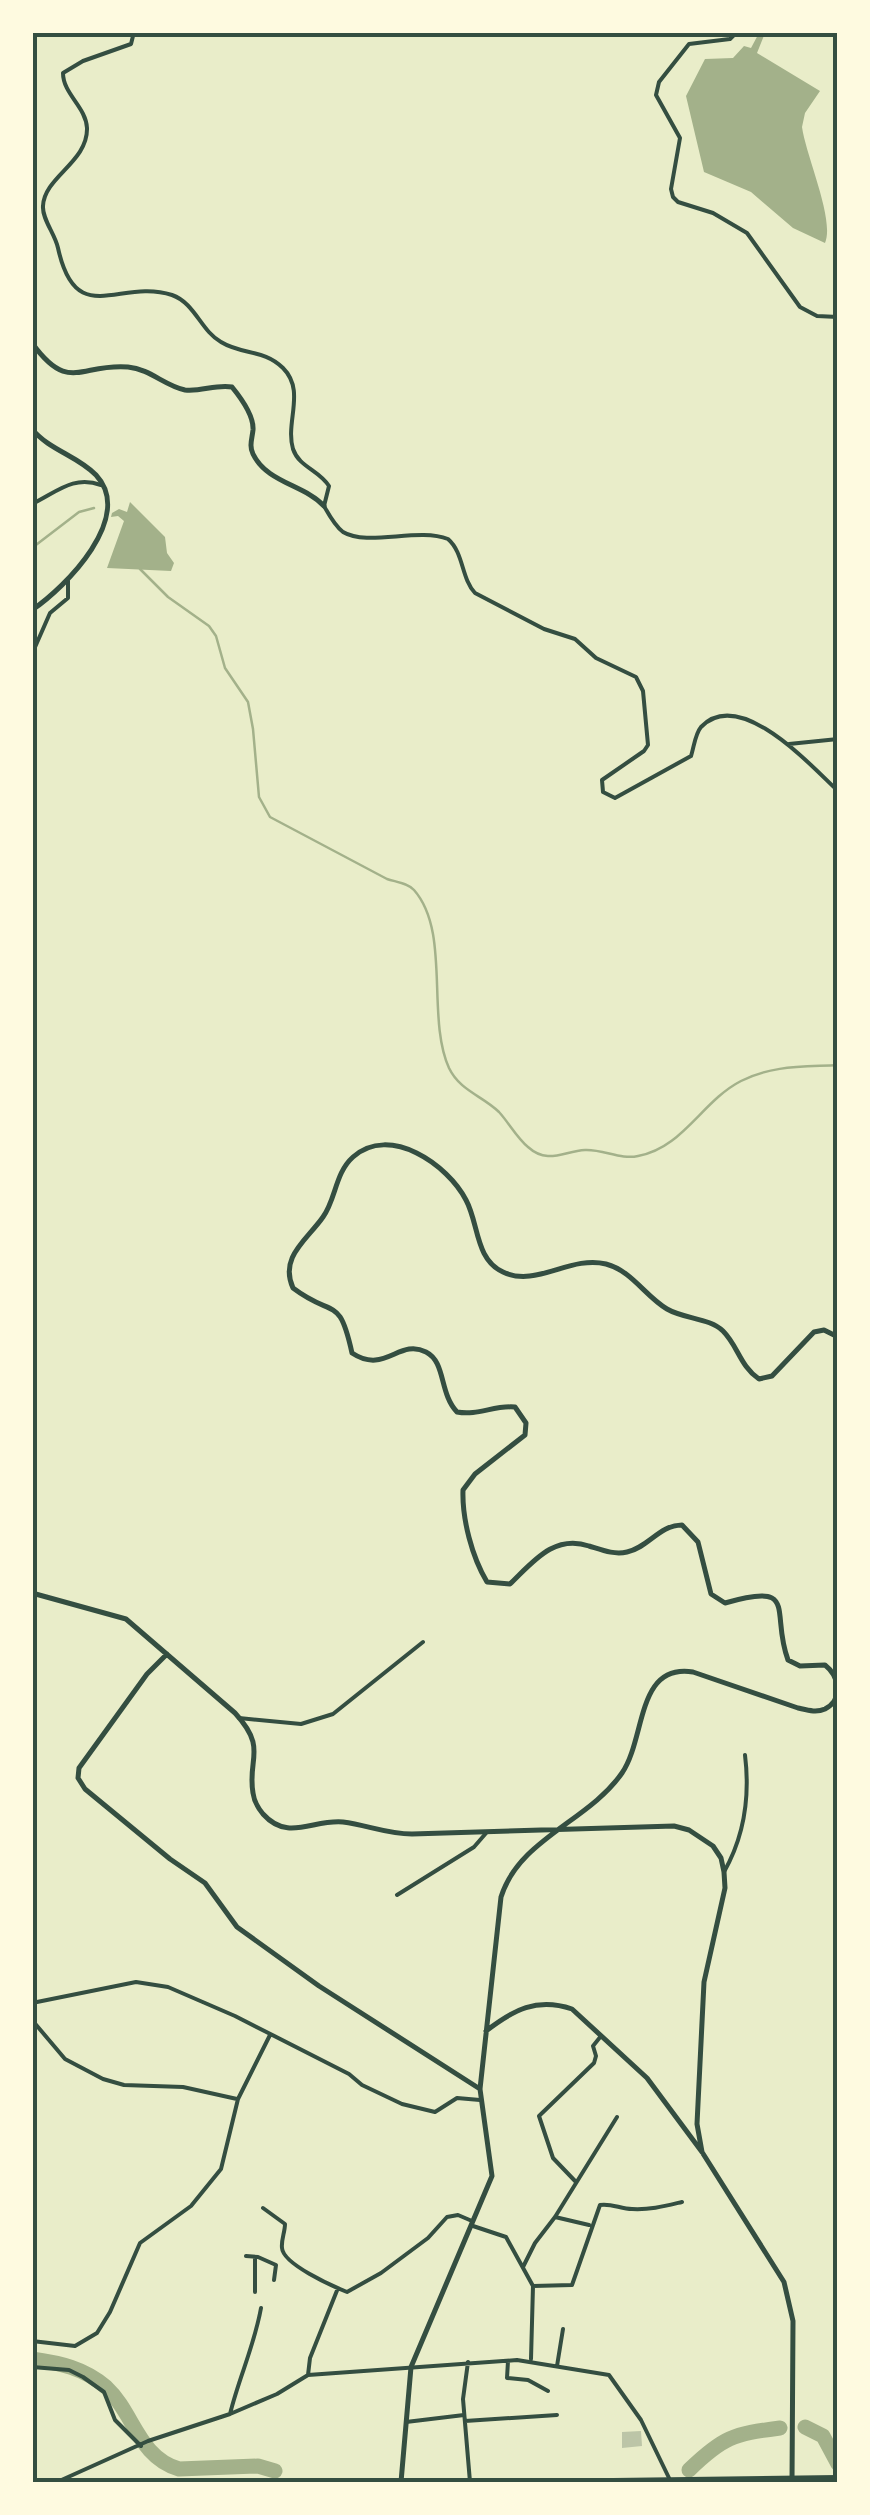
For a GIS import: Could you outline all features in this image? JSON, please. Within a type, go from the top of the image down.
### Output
[{"type":"main road","points":[[538,2482],[838,2478]]},
{"type":"street","points":[[134,32],[131,44],[64,73],[68,91],[84,114],[87,132],[84,147],[46,194],[42,207],[62,268],[68,282],[90,295],[155,291],[176,296],[221,343],[263,353],[286,370],[295,399],[291,442],[296,458],[318,472],[329,486],[324,506]]},
{"type":"street","points":[[737,32],[730,38],[689,44],[659,82],[656,95],[680,138],[671,188],[674,197],[685,206],[713,214],[747,234],[800,307],[818,316],[838,317]]},
{"type":"street","points":[[32,343],[50,365],[68,373],[124,366],[182,389],[232,387],[252,420],[251,450],[255,458],[281,481],[316,496],[340,530],[347,534],[427,534],[448,538],[460,554],[468,585],[475,593],[544,629],[576,639],[596,658],[636,677],[643,691],[648,746],[602,780],[608,797],[616,798],[690,756],[698,732],[715,720],[745,718],[789,744],[838,790]]},
{"type":"street","points":[[32,429],[94,472],[106,487],[109,500],[94,545],[80,568],[32,610]]},
{"type":"street","points":[[32,504],[71,483],[92,482],[106,487]]},
{"type":"street","points":[[32,654],[50,613],[68,598],[68,580]]},
{"type":"street","points":[[789,744],[838,739]]},
{"type":"street","points":[[401,2482],[411,2367],[492,2176],[480,2089],[501,1897],[506,1882],[525,1858],[604,1796],[624,1770],[636,1747],[652,1686],[666,1673],[678,1669],[693,1672],[816,1711],[827,1708],[837,1697],[837,1683],[834,1672],[825,1665],[800,1666],[788,1660],[781,1642],[781,1607],[772,1597],[762,1594],[725,1603],[711,1594],[698,1542],[682,1525],[671,1525],[650,1543],[620,1554],[566,1542],[551,1547],[510,1584],[487,1582],[471,1542],[463,1490],[475,1474],[525,1436],[523,1417],[515,1408],[501,1406],[481,1413],[456,1412],[446,1401],[441,1368],[426,1352],[416,1349],[377,1362],[364,1362],[352,1354],[343,1317],[293,1288],[290,1259],[328,1210],[344,1167],[354,1156],[368,1148],[402,1146],[429,1160],[454,1182],[468,1204],[488,1262],[499,1270],[527,1277],[569,1264],[608,1264],[639,1284],[664,1308],[718,1327],[749,1372],[759,1379],[772,1376],[814,1332],[824,1330],[838,1337]]},
{"type":"street","points":[[32,1594],[126,1620],[239,1718],[254,1747],[253,1796],[264,1815],[282,1828],[304,1829],[332,1822],[395,1834],[674,1826],[690,1830],[713,1846],[721,1858],[725,1888],[704,1982],[697,2124],[702,2152]]},
{"type":"street","points":[[239,1718],[301,1724],[334,1714],[423,1642]]},
{"type":"street","points":[[167,1654],[147,1674],[79,1768],[78,1778],[156,1848],[205,1883],[237,1927],[319,1986],[480,2089]]},
{"type":"street","points":[[724,1872],[734,1853],[748,1802],[745,1755]]},
{"type":"street","points":[[397,1895],[474,1848],[488,1831]]},
{"type":"street","points":[[32,2002],[152,1982],[235,2016],[349,2074],[362,2085],[422,2111],[435,2112],[458,2098],[480,2100]]},
{"type":"street","points":[[486,2031],[526,2006],[556,2003],[572,2009],[647,2078],[702,2152],[711,2172],[777,2269],[790,2301],[792,2480]]},
{"type":"street","points":[[32,2020],[65,2059],[103,2078],[140,2086],[183,2087],[238,2099]]},
{"type":"street","points":[[576,2182],[553,2158],[539,2116],[594,2063],[593,2046],[603,2034]]},
{"type":"street","points":[[32,2342],[75,2346],[97,2334],[140,2243],[191,2206],[221,2169],[238,2099],[270,2035]]},
{"type":"street","points":[[523,2267],[617,2117]]},
{"type":"street","points":[[533,2286],[572,2285],[600,2205],[651,2210],[682,2202]]},
{"type":"street","points":[[263,2208],[284,2224],[282,2248],[287,2258],[338,2288],[350,2290],[381,2273],[428,2238],[446,2218],[458,2214],[502,2233],[533,2286],[531,2361]]},
{"type":"street","points":[[555,2217],[591,2225]]},
{"type":"street","points":[[246,2256],[276,2265]]},
{"type":"street","points":[[255,2258],[255,2292]]},
{"type":"street","points":[[274,2280],[276,2265],[287,2258]]},
{"type":"street","points":[[308,2375],[310,2358],[338,2288]]},
{"type":"street","points":[[230,2414],[240,2373],[247,2368],[255,2342],[262,2308]]},
{"type":"street","points":[[557,2366],[563,2329]]},
{"type":"street","points":[[508,2360],[507,2378],[528,2380],[548,2391]]},
{"type":"street","points":[[56,2482],[148,2441],[230,2414],[277,2394],[308,2375],[508,2360],[608,2375],[642,2420],[670,2480]]},
{"type":"street","points":[[468,2362],[465,2418],[470,2482]]},
{"type":"street","points":[[32,2366],[69,2370],[84,2377],[104,2392],[115,2420],[141,2446]]},
{"type":"street","points":[[406,2422],[557,2415]]},
{"type":"shaded area","points":[[759,33],[765,33],[757,53],[820,91],[805,113],[802,127],[826,219],[825,243],[793,228],[751,192],[704,172],[686,96],[705,59],[733,58],[744,46],[751,48]]},
{"type":"shaded area","points":[[130,502],[165,537],[167,553],[174,563],[171,571],[107,568],[124,521],[118,516],[111,517],[112,513],[119,509],[127,512]]},
{"type":"building","points":[[641,2431],[642,2446],[622,2448],[622,2432]]},
{"type":"waterway","points":[[32,548],[79,512],[94,508]]},
{"type":"waterway","points":[[140,569],[216,636],[225,668],[248,702],[259,797],[270,817],[414,890],[432,928],[439,1025],[449,1068],[459,1082],[499,1112],[535,1152],[556,1156],[592,1150],[638,1156],[668,1144],[741,1081],[776,1069],[838,1065]]},
{"type":"waterway","points":[[32,2359],[71,2367],[106,2387],[145,2445],[165,2463],[179,2469],[258,2466],[275,2471]]},
{"type":"waterway","points":[[805,2427],[823,2436],[838,2464]]},
{"type":"waterway","points":[[689,2470],[730,2439],[780,2428]]}]
